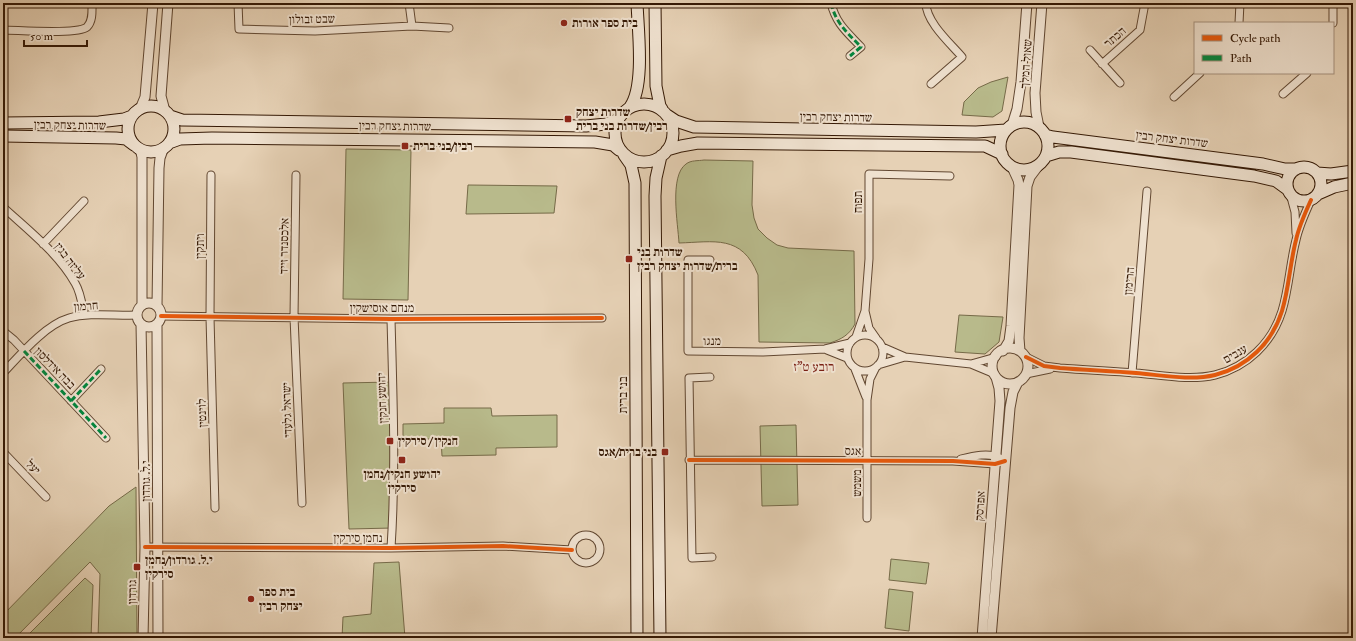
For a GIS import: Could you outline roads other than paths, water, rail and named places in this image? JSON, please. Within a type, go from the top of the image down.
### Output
[{"type":"main road","points":[[630,107],[638,89],[639,70],[637,3]]},
{"type":"main road","points":[[655,3],[656,86],[660,106],[672,124],[673,133],[672,142],[664,153],[656,178],[655,196],[660,638]]},
{"type":"main road","points":[[664,112],[654,105],[646,103],[638,104],[622,112],[614,127],[616,143],[621,152],[632,160],[642,162],[652,161],[664,153],[681,146],[698,143],[985,146],[1002,154]]},
{"type":"main road","points":[[152,106],[167,113],[173,123],[174,130],[172,137],[166,145],[152,152],[137,147],[131,140],[128,127],[136,112],[152,106]]},
{"type":"main road","name":"שדרות יצחק רבין","points":[[3,122],[99,122],[124,119],[136,112]]},
{"type":"main road","name":"שדרות יצחק רבין","points":[[664,112],[676,121],[694,127],[976,132],[1009,127]]},
{"type":"main road","name":"שדרות יצחק רבין","points":[[167,113],[182,120],[586,126],[606,124],[617,120]]},
{"type":"main road","points":[[1026,122],[1033,124],[1042,131],[1048,142],[1048,149],[1046,156],[1039,165],[1026,170],[1019,169],[1012,167],[1004,159],[1000,141],[1009,127],[1026,122]]},
{"type":"main road","name":"שדרות יצחק רבין","points":[[1042,131],[1263,164],[1284,169],[1296,169]]},
{"type":"main road","name":"שדרות יצחק רבין","points":[[3,136],[116,138],[126,139],[137,147]]},
{"type":"main road","name":"שדרות יצחק רבין","points":[[166,145],[180,139],[212,138],[596,142],[613,145],[621,152]]},
{"type":"main road","name":"בני ברית","points":[[621,152],[631,165],[635,183],[637,638]]},
{"type":"main road","points":[[1046,156],[1059,152],[1070,152],[1254,176],[1276,181],[1300,202],[1334,187],[1353,183]]},
{"type":"main road","points":[[1289,193],[1287,179],[1292,171],[1300,167],[1309,168],[1320,177],[1321,186],[1314,197]]},
{"type":"main road","points":[[1317,173],[1331,174],[1353,171]]},
{"type":"street","points":[[3,30],[78,30],[86,27],[91,22],[92,3]]},
{"type":"street","points":[[136,112],[145,97],[153,3]]},
{"type":"street","points":[[167,113],[162,96],[168,3]]},
{"type":"street","name":"שבט זבולון","points":[[238,3],[239,29],[315,31],[412,26],[449,28]]},
{"type":"street","points":[[409,3],[412,26]]},
{"type":"street","points":[[831,3],[839,23],[861,47],[850,56]]},
{"type":"street","points":[[926,3],[930,18],[962,57],[931,84]]},
{"type":"street","name":"שאול המלך","points":[[1009,127],[1017,110],[1021,82],[1027,3]]},
{"type":"street","name":"שאול המלך","points":[[1042,3],[1035,93],[1036,112],[1042,131]]},
{"type":"street","name":"הכתר","points":[[1102,64],[1140,30],[1144,3]]},
{"type":"street","points":[[1239,22],[1240,3]]},
{"type":"street","points":[[1291,3],[1313,3]]},
{"type":"street","points":[[1333,3],[1333,22]]},
{"type":"street","name":"הכתר","points":[[1090,50],[1120,83]]},
{"type":"street","points":[[1174,97],[1199,74]]},
{"type":"street","points":[[1283,94],[1306,74]]},
{"type":"street","points":[[157,306],[159,168],[160,158],[166,145]]},
{"type":"street","points":[[137,147],[142,165],[142,305],[137,315],[141,324],[151,327],[157,325],[161,316],[161,312],[157,306],[150,303],[142,305]]},
{"type":"street","points":[[905,357],[877,366],[868,371],[860,370],[852,366],[847,358],[847,348],[856,337],[866,335],[876,339],[882,347],[905,357],[971,364],[1006,383],[1018,382],[1026,374],[1028,366],[1018,338],[1027,186],[1030,177],[1039,165]]},
{"type":"street","points":[[995,376],[993,365],[1009,341],[1011,326],[1019,185],[1012,167]]},
{"type":"street","name":"תפוח","points":[[856,337],[865,311],[869,259],[869,174],[950,176]]},
{"type":"street","name":"ויתקין","points":[[210,317],[211,175]]},
{"type":"street","name":"אלכסנדר זייד","points":[[294,317],[296,175]]},
{"type":"street","name":"הרימון","points":[[1132,373],[1147,192]]},
{"type":"street","name":"ענבים","points":[[1289,193],[1295,212],[1296,239]]},
{"type":"street","name":"ענבים","points":[[1023,354],[1044,366],[1188,377],[1214,375],[1241,364],[1256,353],[1269,339],[1274,330],[1282,310],[1296,239],[1305,213],[1314,197]]},
{"type":"street","name":"עליזה בגין","points":[[43,244],[84,201]]},
{"type":"street","name":"עליזה בגין","points":[[3,207],[59,261],[75,283],[81,298],[84,315]]},
{"type":"street","name":"מנגו","points":[[710,260],[688,260],[688,351],[763,352],[825,349],[850,343]]},
{"type":"street","name":"תפוח","points":[[865,311],[869,328],[876,339]]},
{"type":"street","name":"חרמון","points":[[24,351],[57,324],[69,318],[84,315],[137,315]]},
{"type":"street","name":"מנחם אוסישקין","points":[[161,316],[391,319],[602,318]]},
{"type":"street","name":"לוינטין","points":[[210,317],[215,508]]},
{"type":"street","name":"ישראל גלעדי","points":[[294,317],[302,503]]},
{"type":"street","name":"יהושע חנקין","points":[[391,319],[394,434],[391,548]]},
{"type":"street","name":"י.ל. גורדון","points":[[141,324],[145,547]]},
{"type":"street","name":"י.ל. גורדון","points":[[157,325],[158,638]]},
{"type":"street","name":"בבה אידלסון","points":[[3,331],[24,351],[106,438]]},
{"type":"street","points":[[877,366],[882,356],[882,347]]},
{"type":"street","name":"מנגו","points":[[825,349],[847,358]]},
{"type":"street","points":[[971,364],[1011,349],[1023,354]]},
{"type":"street","points":[[3,373],[24,351]]},
{"type":"street","name":"משמש","points":[[867,518],[867,400],[870,379],[877,366]]},
{"type":"street","name":"ענבים","points":[[1026,374],[1041,370],[1060,368]]},
{"type":"street","name":"בבה אידלסון","points":[[71,401],[101,369]]},
{"type":"street","name":"משמש","points":[[856,369],[867,400]]},
{"type":"street","name":"אפרסק","points":[[982,638],[1000,401],[999,388],[995,376]]},
{"type":"street","points":[[710,377],[689,378],[689,460],[692,558],[712,557]]},
{"type":"street","name":"אפרסק","points":[[991,638],[1010,408],[1013,392],[1018,382]]},
{"type":"street","name":"יעל","points":[[3,452],[46,497]]},
{"type":"street","name":"אגס","points":[[689,460],[953,461],[974,456],[1005,461]]},
{"type":"street","name":"נחמן סירקין","points":[[145,547],[391,548],[503,546],[572,550]]},
{"type":"street","name":"גורדון","points":[[143,638],[145,547]]},
{"type":"place","name":"בית ספר אורות","points":[[564,23]]},
{"type":"place","name":"שדרות יצחק רבין/שדרות בני ברית","points":[[568,119]]},
{"type":"place","name":"רבין/בני ברית","points":[[405,146]]},
{"type":"place","name":"שדרות בני ברית/שדרות יצחק רבין","points":[[629,259]]},
{"type":"place","name":"חנקין / סירקין","points":[[390,441]]},
{"type":"place","name":"בני ברית/אגס","points":[[665,452]]},
{"type":"place","name":"יהושע חנקין/נחמן סירקין","points":[[402,460]]},
{"type":"place","name":"י.ל. גורדון/נחמן סירקין","points":[[137,567]]},
{"type":"place","name":"בית ספר יצחק רבין","points":[[251,599]]},
{"type":"district","name":"רובע ט\"ז","points":[[814,366]]}]
